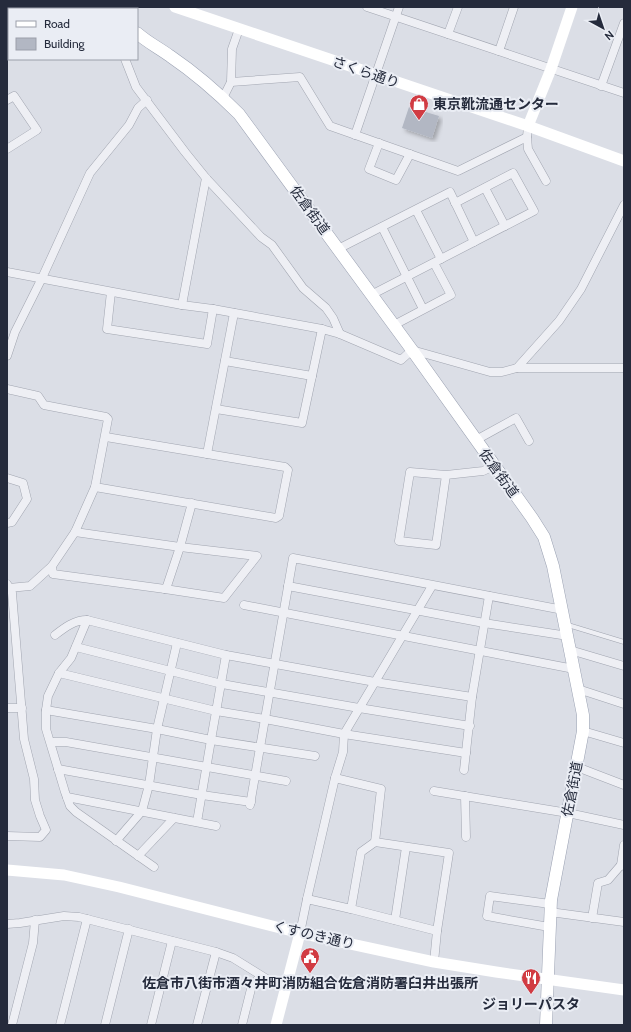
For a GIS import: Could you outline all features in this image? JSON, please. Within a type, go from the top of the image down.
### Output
[{"type":"main road","name":"佐倉街道","points":[[138,34],[171,56],[223,98],[239,114],[394,325],[544,537],[553,566],[563,610],[583,715],[583,731],[577,767],[550,908],[546,1025]]},
{"type":"street","name":"さくら通り","points":[[175,7],[376,75],[528,132],[624,161]]},
{"type":"street","points":[[367,7],[624,93]]},
{"type":"street","points":[[355,135],[400,7]]},
{"type":"street","points":[[448,34],[458,7]]},
{"type":"street","points":[[499,51],[514,7]]},
{"type":"street","points":[[546,181],[528,149],[528,132],[572,7]]},
{"type":"street","points":[[601,86],[624,23]]},
{"type":"street","points":[[223,98],[231,82],[232,49],[239,29]]},
{"type":"street","points":[[124,60],[136,87],[185,152],[206,178],[261,237],[272,245],[303,288],[326,308],[333,318],[340,334]]},
{"type":"street","points":[[231,82],[300,77],[330,126],[458,171],[528,132]]},
{"type":"street","points":[[7,100],[14,96],[37,130],[7,149]]},
{"type":"street","points":[[7,356],[15,332],[42,278],[90,173],[129,125],[138,108],[147,100]]},
{"type":"street","points":[[379,143],[369,169],[396,180],[410,154]]},
{"type":"street","points":[[371,295],[534,212],[514,173],[455,203]]},
{"type":"street","points":[[182,305],[206,178]]},
{"type":"street","points":[[485,188],[505,226]]},
{"type":"street","points":[[338,249],[450,192],[474,242]]},
{"type":"street","points":[[517,368],[559,321],[581,289],[624,204]]},
{"type":"street","points":[[394,325],[451,295],[416,210]]},
{"type":"street","points":[[382,227],[423,309]]},
{"type":"street","points":[[7,272],[182,305],[213,309],[322,329],[340,334],[401,360],[412,350],[490,372],[502,372],[517,368],[624,368]]},
{"type":"street","points":[[111,292],[108,329],[207,344],[213,309]]},
{"type":"street","points":[[207,454],[234,313]]},
{"type":"street","points":[[216,409],[302,423],[322,329]]},
{"type":"street","points":[[225,361],[312,376]]},
{"type":"street","points":[[7,389],[38,396],[44,405],[106,417],[108,419],[106,437],[95,487],[75,532],[52,566],[30,586],[8,586],[12,593],[24,740],[34,779],[35,800],[46,830],[40,837],[7,836]]},
{"type":"street","points":[[476,440],[516,418],[529,441]]},
{"type":"street","points":[[95,487],[276,518],[279,516],[288,470],[285,467],[106,437]]},
{"type":"street","points":[[446,475],[436,545],[399,541],[410,472],[446,475],[483,471],[494,466]]},
{"type":"street","points":[[7,478],[23,483],[27,499],[12,522],[7,523]]},
{"type":"street","points":[[165,589],[180,548],[192,504]]},
{"type":"street","points":[[52,566],[53,574],[224,598],[257,556],[180,548],[75,532]]},
{"type":"street","points":[[58,769],[250,804],[293,558],[432,586],[563,610]]},
{"type":"street","points":[[288,586],[484,623],[568,636]]},
{"type":"street","points":[[276,1025],[300,933],[335,778],[343,752],[344,734],[432,586]]},
{"type":"street","points":[[464,770],[472,697],[489,596]]},
{"type":"street","points":[[244,606],[574,668]]},
{"type":"street","points":[[55,636],[63,629],[79,620],[87,620],[226,655],[375,682],[472,697]]},
{"type":"street","points":[[87,620],[71,658],[59,673],[48,696],[46,729],[70,806],[76,812],[154,867]]},
{"type":"street","points":[[116,841],[142,811],[149,785],[152,758],[163,699],[177,643]]},
{"type":"street","points":[[76,647],[222,684],[470,726]]},
{"type":"street","points":[[570,650],[624,666]]},
{"type":"street","points":[[198,822],[206,767],[226,655]]},
{"type":"street","points":[[59,673],[216,711],[344,734],[466,753]]},
{"type":"street","points":[[578,689],[624,704]]},
{"type":"street","points":[[7,708],[22,708]]},
{"type":"street","points":[[46,710],[211,740],[315,756]]},
{"type":"street","points":[[583,731],[624,743]]},
{"type":"street","points":[[51,742],[66,742],[286,781]]},
{"type":"street","points":[[577,767],[624,785]]},
{"type":"street","points":[[335,778],[381,790],[375,842]]},
{"type":"street","points":[[434,791],[568,813],[624,825]]},
{"type":"street","points":[[465,796],[466,837]]},
{"type":"street","points":[[66,797],[216,826]]},
{"type":"street","points":[[138,856],[174,818]]},
{"type":"street","points":[[351,909],[361,852],[375,842],[450,853],[437,931],[434,962]]},
{"type":"street","points":[[592,918],[598,883],[608,880],[622,866],[624,845]]},
{"type":"street","points":[[395,920],[406,847]]},
{"type":"street","name":"くすのき通り","points":[[7,870],[64,875],[118,887],[300,933],[434,962],[624,990]]},
{"type":"street","points":[[549,927],[487,916],[490,896],[592,918],[624,922]]},
{"type":"street","points":[[307,899],[437,931]]},
{"type":"street","points":[[7,924],[64,916],[87,919],[216,952],[233,958],[270,981],[286,985]]},
{"type":"street","points":[[60,1025],[87,919]]},
{"type":"street","points":[[12,1025],[34,943],[36,920]]},
{"type":"street","points":[[105,1025],[129,929]]},
{"type":"street","points":[[151,1025],[172,941]]},
{"type":"street","points":[[197,1025],[216,952]]},
{"type":"street","points":[[242,1025],[251,989],[260,976]]},
{"type":"lane","points":[[565,624],[624,642]]},
{"type":"building","points":[[409,107],[439,116],[432,138],[402,128]]},
{"type":"place","name":"東京靴流通センター","points":[[419,121]]},
{"type":"place","name":"佐倉市八街市酒々井町消防組合佐倉消防署臼井出張所","points":[[310,974]]},
{"type":"place","name":"ジョリーパスタ","points":[[531,995]]}]
